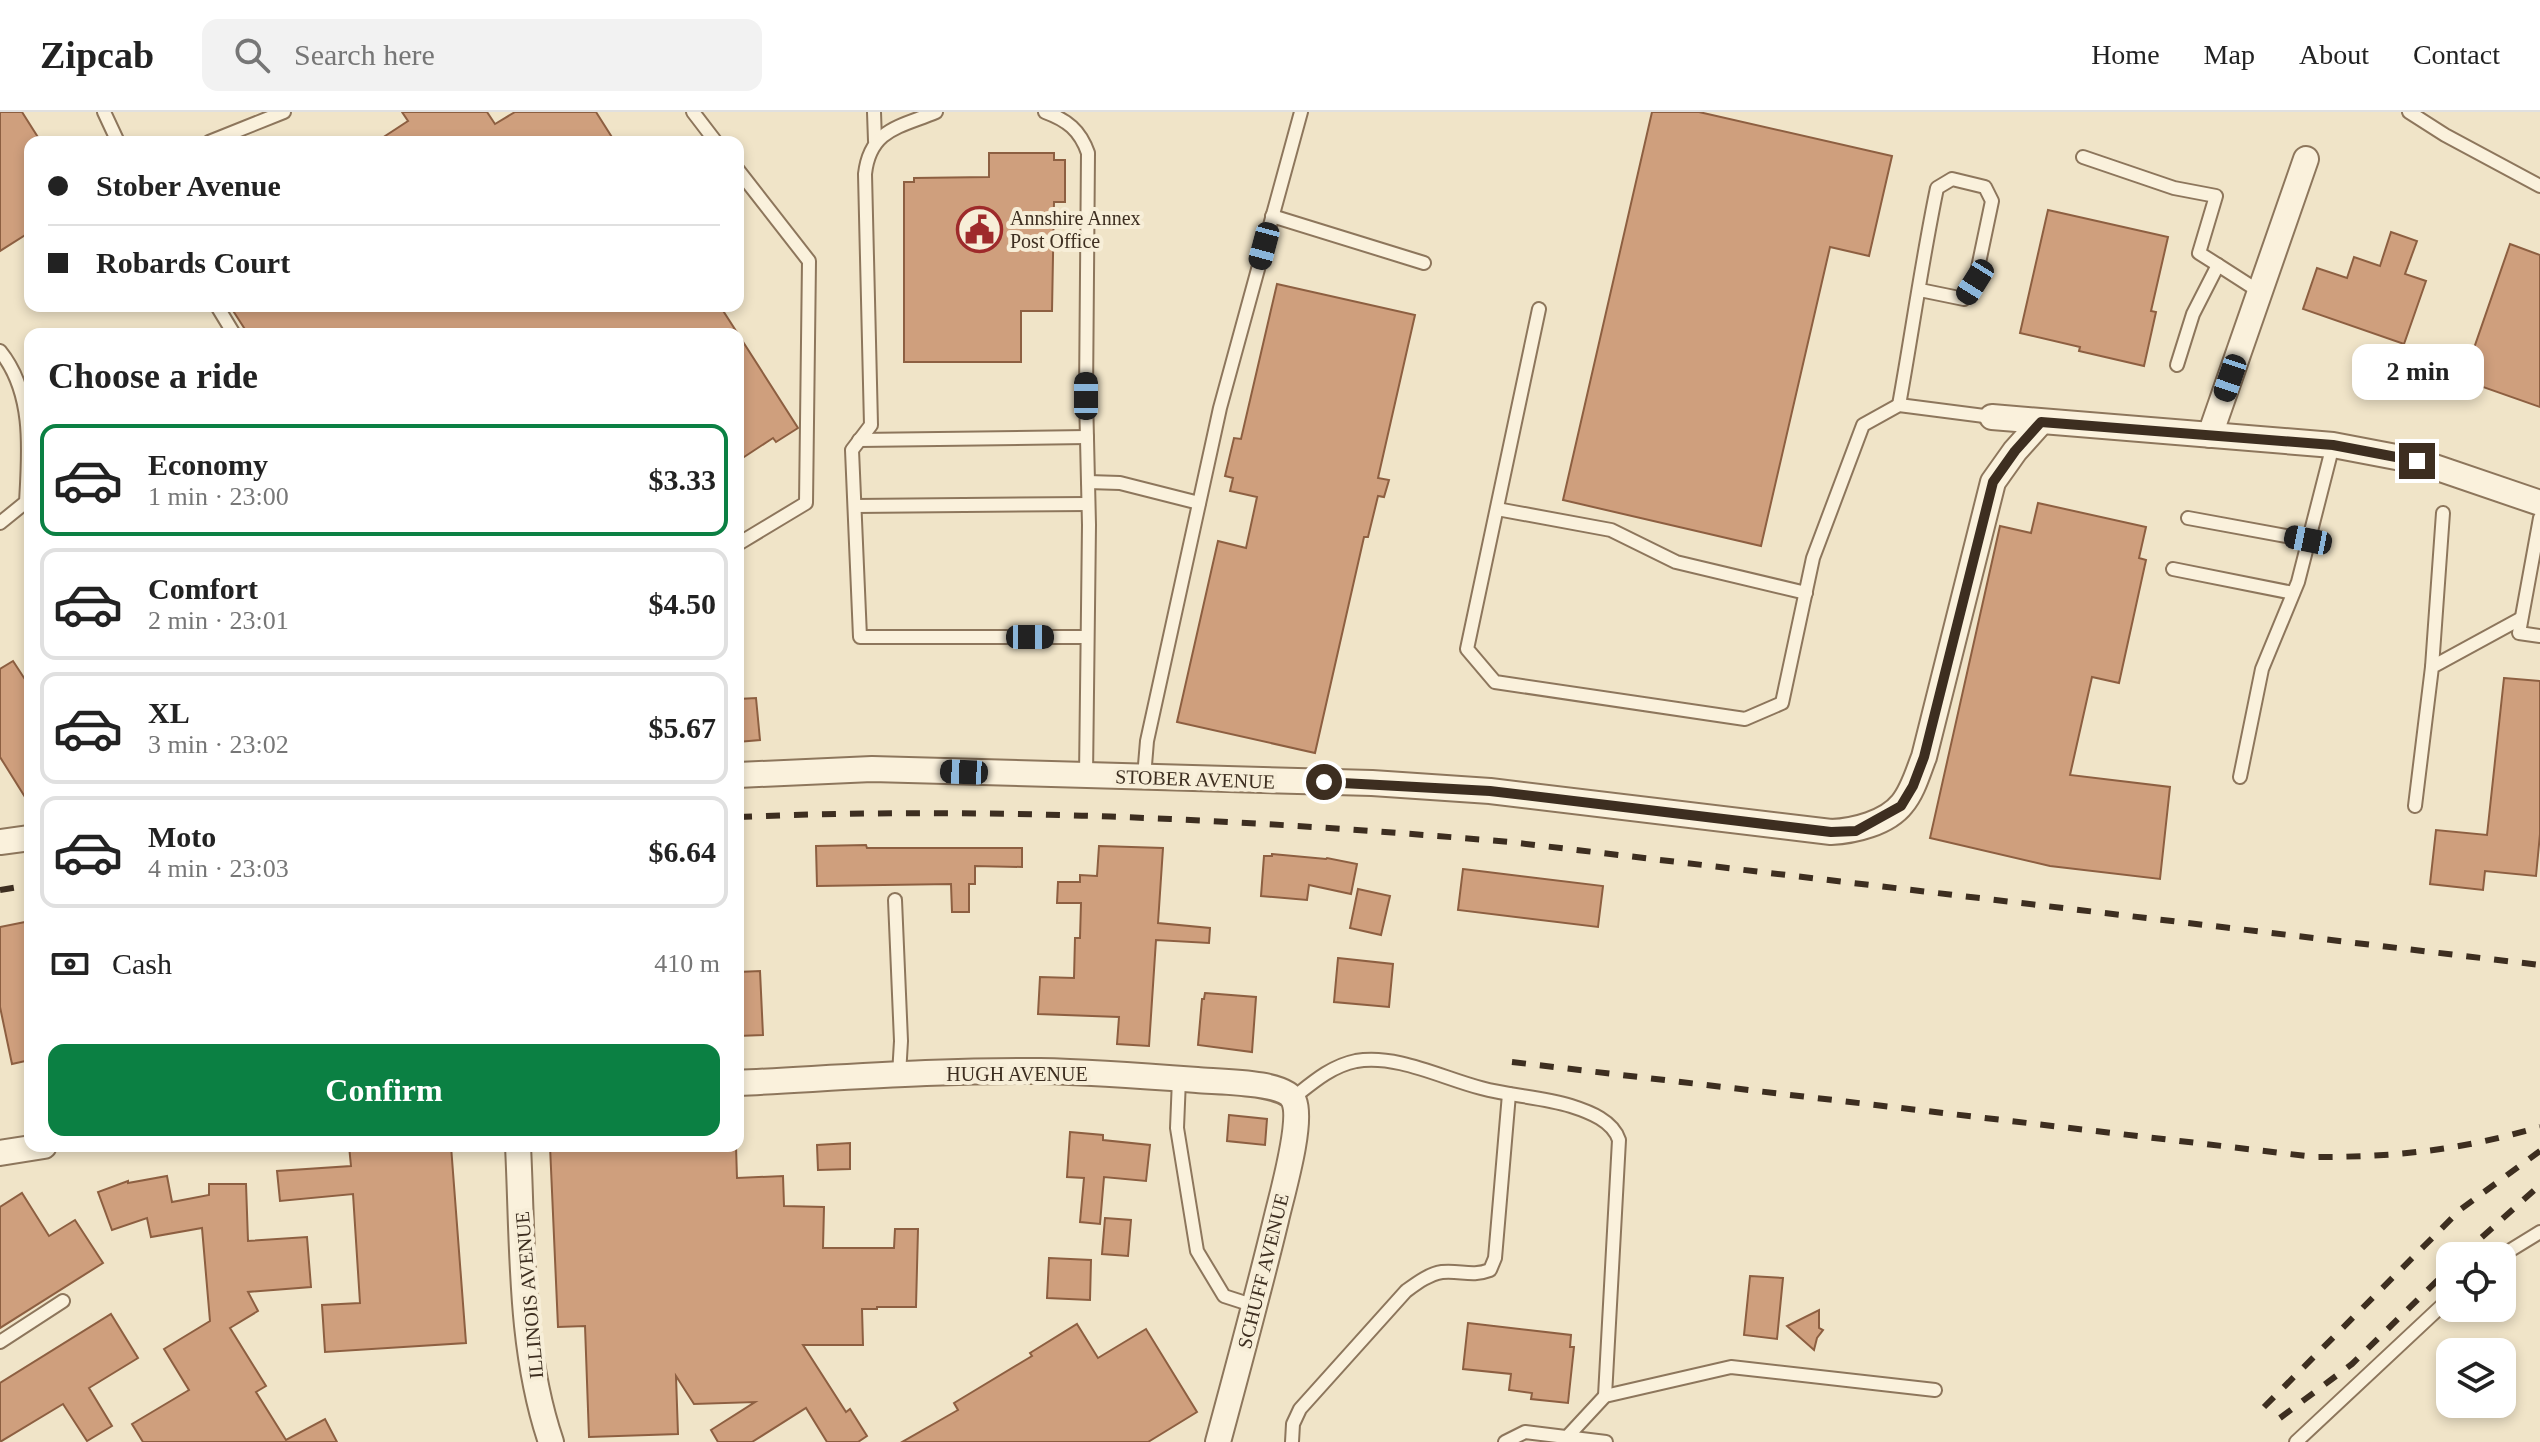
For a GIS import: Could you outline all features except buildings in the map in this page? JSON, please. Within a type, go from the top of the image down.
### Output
[{"type":"street","points":[[2210,435],[2306,159]]},
{"type":"street","points":[[1992,417],[2333,445],[2417,461],[2540,503]]},
{"type":"street","name":"STOBER AVENUE","points":[[744,775],[872,769],[1372,783],[1490,791],[1831,832],[1856,831],[1901,806],[1913,786],[1924,757],[1993,482],[2041,422]]},
{"type":"street","points":[[0,842],[24,839]]},
{"type":"street","name":"HUGH AVENUE","points":[[744,1083],[1039,1071],[1273,1087],[1293,1098]]},
{"type":"street","name":"SCHUFF AVENUE","points":[[1218,1442],[1255,1306],[1289,1160],[1297,1114],[1293,1098]]},
{"type":"street","points":[[0,1153],[24,1149]]},
{"type":"street","name":"ILLINOIS AVENUE","points":[[518,1152],[532,1372],[551,1442]]},
{"type":"lane","points":[[104,112],[115,136]]},
{"type":"lane","points":[[224,136],[284,112]]},
{"type":"lane","points":[[693,112],[711,136]]},
{"type":"lane","points":[[874,112],[875,141]]},
{"type":"lane","points":[[936,112],[888,132],[875,141],[867,156],[871,425],[852,450],[860,637],[1087,637]]},
{"type":"lane","points":[[1045,112],[1062,118],[1074,128],[1083,138],[1088,153],[1086,776]]},
{"type":"lane","points":[[1144,777],[1147,741],[1220,408],[1301,112]]},
{"type":"lane","points":[[2409,112],[2540,186]]},
{"type":"lane","points":[[2083,157],[2174,188],[2216,196],[2199,253],[2260,292]]},
{"type":"lane","points":[[744,178],[809,261],[806,503],[744,540]]},
{"type":"lane","points":[[1899,405],[1920,290],[1920,269],[1937,188],[1952,179],[1985,187],[1992,201],[1975,282],[1964,299],[1920,290]]},
{"type":"lane","points":[[1272,216],[1424,263]]},
{"type":"lane","points":[[2177,365],[2193,314],[2218,265]]},
{"type":"lane","points":[[1539,309],[1467,649],[1495,682],[1745,719],[1782,703],[1813,558],[1863,425],[1899,405],[1992,417]]},
{"type":"lane","points":[[0,351],[12,365],[24,398]]},
{"type":"lane","points":[[859,440],[1087,437]]},
{"type":"lane","points":[[2240,777],[2262,669],[2293,593],[2333,445]]},
{"type":"lane","points":[[1088,482],[1120,483],[1199,503]]},
{"type":"lane","points":[[0,523],[24,504]]},
{"type":"lane","points":[[855,506],[1088,504]]},
{"type":"lane","points":[[1497,509],[1611,530],[1676,562],[1806,593]]},
{"type":"lane","points":[[2415,806],[2432,667],[2443,513]]},
{"type":"lane","points":[[2188,518],[2308,540]]},
{"type":"lane","points":[[2540,518],[2519,633],[2540,636]]},
{"type":"lane","points":[[2173,569],[2293,593]]},
{"type":"lane","points":[[2432,667],[2520,619]]},
{"type":"lane","points":[[895,900],[901,1041],[899,1075]]},
{"type":"lane","points":[[1293,1098],[1326,1072],[1356,1061],[1390,1061],[1509,1094],[1571,1106],[1601,1119],[1616,1130],[1619,1140],[1605,1396]]},
{"type":"lane","points":[[1179,1079],[1177,1128],[1197,1251],[1224,1296],[1255,1306]]},
{"type":"lane","points":[[1292,1442],[1293,1424],[1300,1409],[1406,1291],[1426,1277],[1443,1272],[1477,1275],[1490,1270],[1495,1258],[1509,1094]]},
{"type":"lane","points":[[2516,1247],[2540,1232]]},
{"type":"lane","points":[[0,1342],[63,1301]]},
{"type":"lane","points":[[2296,1442],[2436,1311]]},
{"type":"lane","points":[[1567,1437],[1605,1396],[1731,1367],[1935,1390]]},
{"type":"lane","points":[[1505,1442],[1525,1432],[1606,1442]]},
{"type":"railway","points":[[744,817],[931,813],[1124,817],[1317,827],[1510,842],[2540,965]]},
{"type":"railway","points":[[0,890],[24,886]]},
{"type":"railway","points":[[1512,1062],[2315,1157],[2429,1151],[2540,1127]]},
{"type":"railway","points":[[2264,1407],[2461,1209],[2540,1151]]},
{"type":"railway","points":[[2477,1242],[2540,1185]]},
{"type":"railway","points":[[2280,1418],[2352,1364],[2436,1282]]},
{"type":"place","name":"Annshire Annex Post Office","points":[[979,230]]},
{"type":"route","points":[[1324,782],[1490,791],[1831,832],[1856,831],[1901,806],[1913,786],[1924,757],[1993,482],[2041,422],[2333,445],[2417,461]]}]
